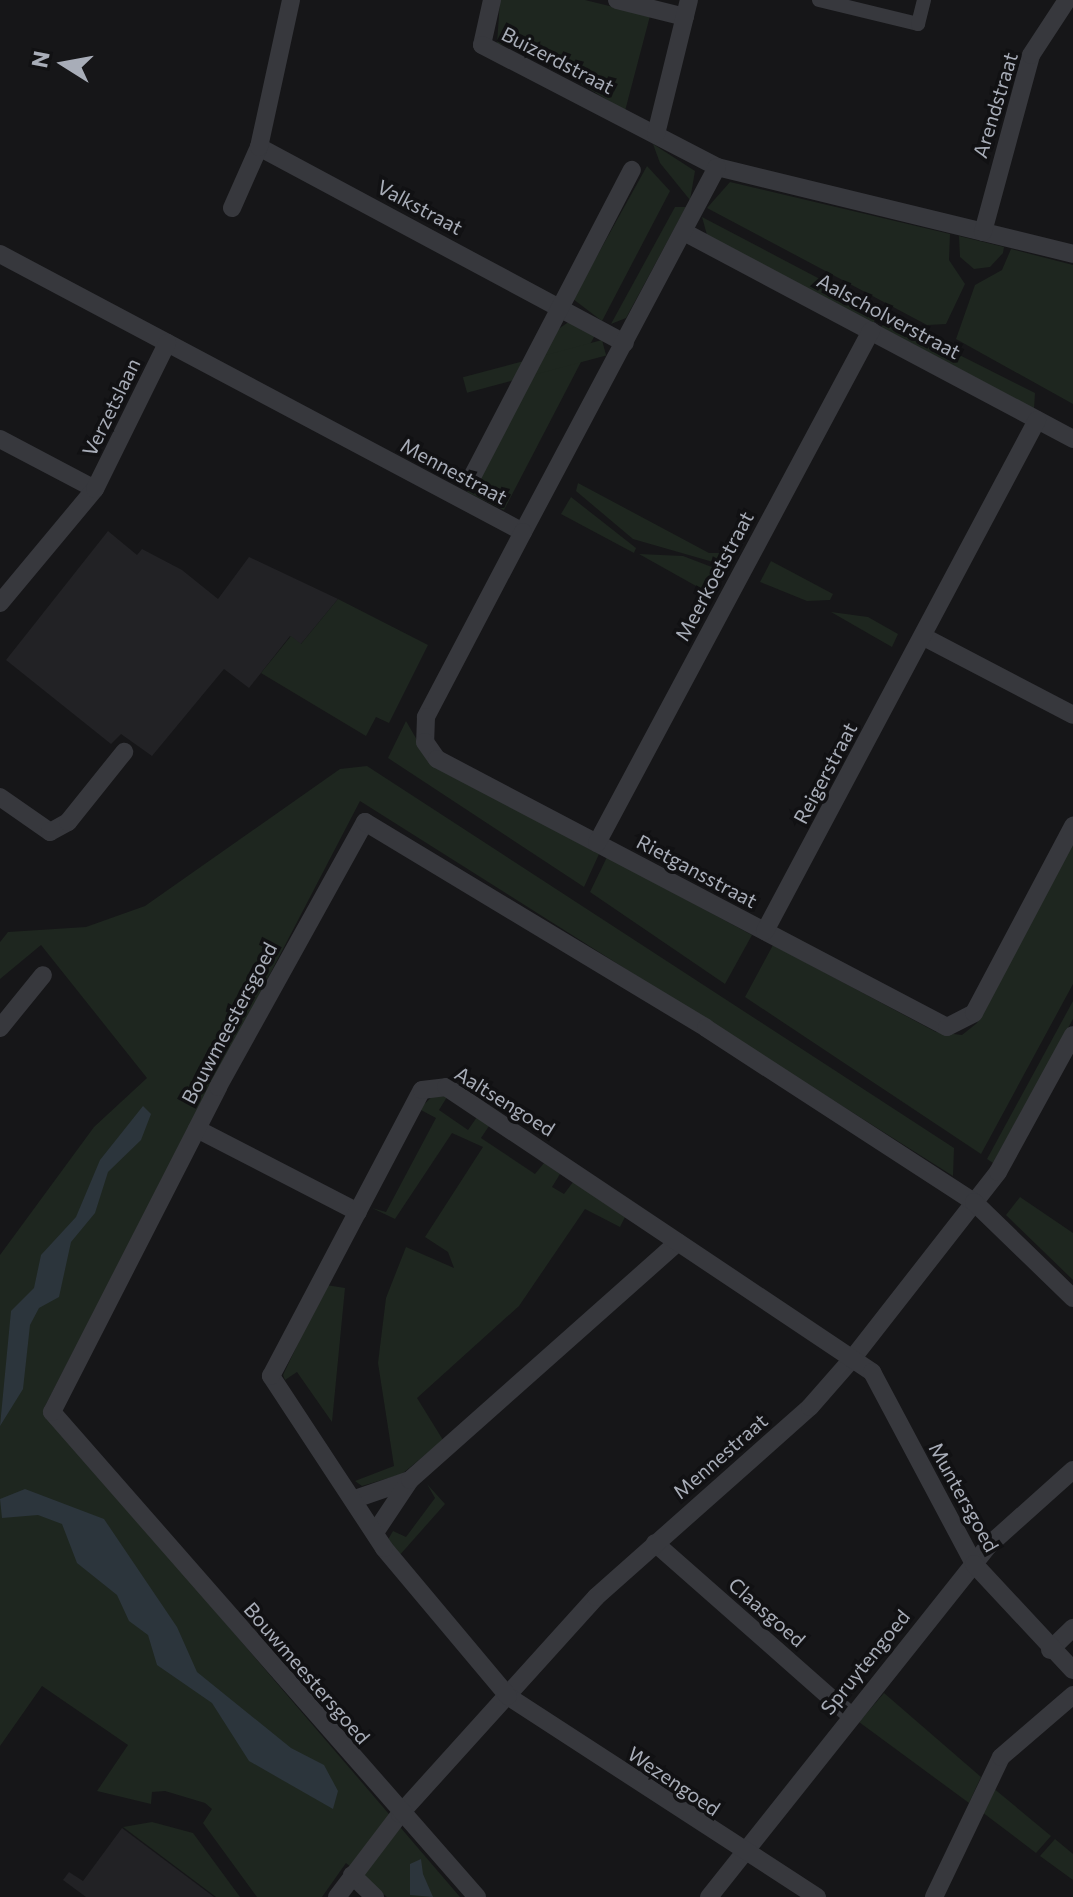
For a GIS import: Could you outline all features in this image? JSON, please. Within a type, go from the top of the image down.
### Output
[{"type":"street","points":[[232,208],[259,147],[291,0]]},
{"type":"street","name":"Buizerdstraat","points":[[492,0],[482,45],[656,134]]},
{"type":"street","points":[[617,0],[687,8],[656,134],[717,167],[1073,254]]},
{"type":"street","points":[[819,0],[918,24],[924,0]]},
{"type":"street","name":"Arendstraat","points":[[983,232],[1031,55],[1067,0]]},
{"type":"street","name":"Valkstraat","points":[[259,147],[625,343]]},
{"type":"street","points":[[523,532],[717,167]]},
{"type":"street","points":[[473,475],[632,170]]},
{"type":"street","name":"Aalscholverstraat","points":[[684,232],[1073,439]]},
{"type":"street","name":"Mennestraat","points":[[0,254],[523,532]]},
{"type":"street","name":"Meerkoetstraat","points":[[597,843],[871,331]]},
{"type":"street","name":"Verzetslaan","points":[[0,603],[95,489],[167,343]]},
{"type":"street","name":"Reigerstraat","points":[[765,931],[1037,420]]},
{"type":"street","name":"Verzetslaan","points":[[0,439],[95,489]]},
{"type":"street","name":"Rietgansstraat","points":[[523,532],[426,717],[425,742],[437,759],[765,931],[957,1027],[974,1013],[1073,826]]},
{"type":"street","points":[[924,637],[1073,715]]},
{"type":"street","points":[[0,797],[50,832],[68,822],[124,752]]},
{"type":"street","name":"Bouwmeestersgoed","points":[[400,1814],[52,1412],[197,1129],[365,822],[693,1020],[974,1202]]},
{"type":"street","points":[[0,1028],[43,975]]},
{"type":"street","name":"Mennestraat","points":[[337,1897],[400,1814],[508,1696],[655,1543],[810,1407],[852,1359],[974,1202],[1073,1035]]},
{"type":"street","name":"Aaltsengoed","points":[[508,1696],[376,1531],[271,1376],[422,1090],[434,1083],[852,1359]]},
{"type":"street","points":[[197,1129],[358,1212]]},
{"type":"street","points":[[974,1202],[1073,1298]]},
{"type":"street","points":[[376,1531],[410,1480],[678,1242]]},
{"type":"street","name":"Muntersgoed","points":[[852,1359],[872,1372],[974,1564],[1050,1650],[1073,1670]]},
{"type":"street","name":"Spruytengoed","points":[[709,1897],[740,1853],[974,1564],[1073,1470]]},
{"type":"street","points":[[355,1499],[410,1480]]},
{"type":"street","name":"Claasgoed","points":[[655,1543],[850,1715]]},
{"type":"street","points":[[1050,1650],[1073,1628]]},
{"type":"street","points":[[934,1897],[1001,1757],[1073,1695]]},
{"type":"street","name":"Wezengoed","points":[[508,1696],[740,1853],[817,1897]]},
{"type":"street","points":[[400,1814],[477,1897]]},
{"type":"street","points":[[352,1875],[375,1897]]},
{"type":"shaded area","points":[[500,0],[585,0],[650,16],[625,111],[522,47],[497,44]]},
{"type":"shaded area","points":[[653,144],[695,171],[690,200],[660,163]]},
{"type":"shaded area","points":[[647,166],[670,191],[602,321],[573,299]]},
{"type":"shaded area","points":[[730,182],[950,234],[949,260],[965,284],[946,324],[927,325],[707,208]]},
{"type":"shaded area","points":[[675,207],[686,207],[626,318],[611,324]]},
{"type":"shaded area","points":[[702,217],[875,308],[874,324],[707,235]]},
{"type":"shaded area","points":[[959,236],[1004,247],[1003,253],[990,267],[974,269],[960,257]]},
{"type":"shaded area","points":[[1011,249],[1073,265],[1073,404],[956,339],[975,285],[1002,270]]},
{"type":"shaded area","points":[[888,319],[1035,393],[1034,409],[881,327]]},
{"type":"shaded area","points":[[570,321],[595,335],[504,510],[467,492],[554,332]]},
{"type":"shaded area","points":[[602,340],[606,355],[467,393],[463,377]]},
{"type":"shaded area","points":[[578,483],[709,553],[725,553],[720,564],[633,539],[576,491]]},
{"type":"shaded area","points":[[571,497],[636,548],[634,553],[561,514]]},
{"type":"shaded area","points":[[108,531],[137,555],[142,549],[182,570],[218,599],[249,557],[338,599],[300,645],[290,636],[249,688],[224,669],[152,756],[121,734],[111,744],[6,660]]},
{"type":"shaded area","points":[[639,554],[683,556],[717,569],[705,591]]},
{"type":"shaded area","points":[[771,561],[833,594],[830,600],[807,601],[760,582]]},
{"type":"shaded area","points":[[338,599],[428,645],[389,723],[376,717],[366,736],[261,673],[291,636],[301,644]]},
{"type":"shaded area","points":[[831,612],[868,617],[898,634],[892,647]]},
{"type":"shaded area","points":[[406,721],[431,764],[599,854],[584,887],[388,758]]},
{"type":"shaded area","points":[[367,766],[954,1148],[953,1176],[360,801],[43,1410],[460,1897],[387,1897],[346,1863],[322,1897],[257,1897],[203,1823],[212,1809],[205,1803],[165,1791],[152,1792],[151,1804],[97,1791],[128,1745],[42,1686],[0,1746],[0,1255],[94,1127],[147,1078],[41,945],[0,979],[0,942],[8,932],[86,927],[145,906],[340,769]]},
{"type":"shaded area","points":[[1073,842],[1073,984],[981,1154],[745,997],[773,945],[936,1032],[962,1035],[977,1023]]},
{"type":"shaded area","points":[[607,857],[752,935],[725,984],[590,892]]},
{"type":"shaded area","points":[[1073,1001],[1073,1019],[993,1163],[987,1159]]},
{"type":"shaded area","points":[[436,1093],[447,1097],[439,1110],[468,1130],[477,1117],[489,1126],[481,1138],[535,1174],[544,1163],[560,1174],[552,1187],[564,1194],[573,1182],[625,1217],[620,1227],[585,1209],[519,1306],[417,1398],[443,1440],[402,1474],[362,1486],[355,1481],[394,1466],[378,1363],[386,1298],[406,1247],[454,1268],[448,1252],[425,1237],[483,1147],[452,1133],[395,1219],[372,1208],[386,1212],[436,1118],[419,1109]]},
{"type":"shaded area","points":[[143,1106],[151,1114],[141,1140],[108,1172],[95,1213],[71,1242],[59,1297],[39,1308],[30,1325],[23,1389],[0,1426],[11,1311],[34,1288],[41,1255],[76,1217],[100,1160]]},
{"type":"shaded area","points":[[1020,1197],[1073,1233],[1073,1280],[1006,1215]]},
{"type":"shaded area","points":[[326,1285],[345,1288],[332,1422],[297,1372],[285,1380],[283,1375]]},
{"type":"shaded area","points":[[427,1484],[445,1504],[398,1557],[386,1543],[393,1531],[406,1537],[435,1498]]},
{"type":"shaded area","points":[[25,1489],[104,1519],[177,1627],[197,1672],[291,1748],[324,1765],[338,1791],[333,1809],[249,1761],[212,1703],[157,1665],[148,1635],[129,1621],[117,1595],[77,1563],[62,1524],[38,1515],[2,1518],[0,1499]]},
{"type":"shaded area","points":[[884,1693],[981,1777],[969,1803],[859,1722]]},
{"type":"shaded area","points":[[992,1787],[1051,1836],[1036,1853],[982,1812]]},
{"type":"shaded area","points":[[152,1822],[193,1833],[240,1897],[216,1897],[123,1827]]},
{"type":"shaded area","points":[[122,1828],[214,1897],[86,1897],[63,1880],[69,1872],[83,1881]]},
{"type":"shaded area","points":[[1055,1839],[1073,1854],[1073,1880],[1040,1856]]},
{"type":"shaded area","points":[[421,1859],[423,1874],[433,1897],[410,1895],[410,1864]]}]
